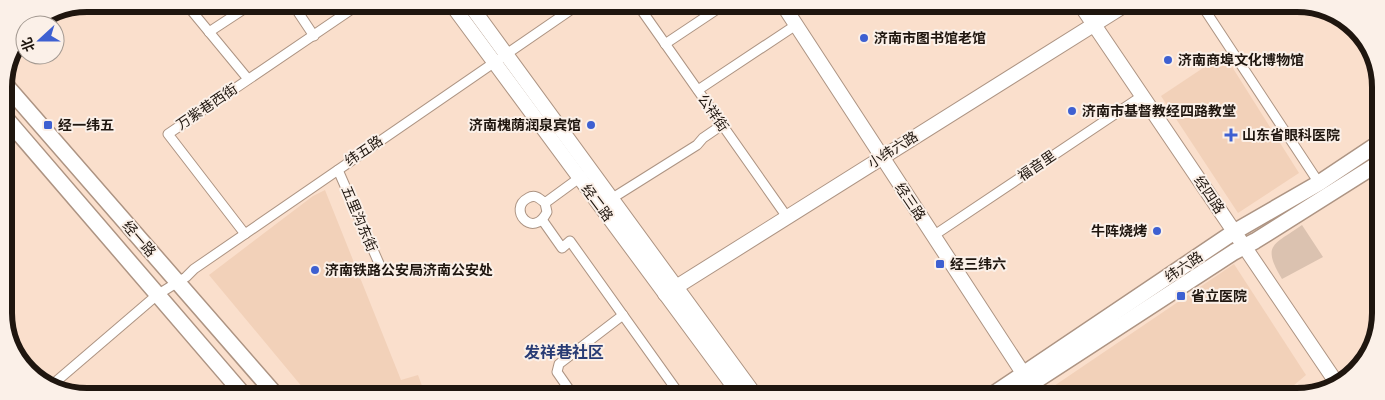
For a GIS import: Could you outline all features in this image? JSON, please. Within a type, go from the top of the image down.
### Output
[{"type":"main road","name":"经一路","points":[[13,93],[270,388]]},
{"type":"main road","name":"经一路","points":[[13,126],[238,388]]},
{"type":"main road","name":"纬六路","points":[[1031,385],[1234,232],[1319,182],[1372,148]]},
{"type":"main road","name":"纬六路","points":[[1031,385],[1244,247],[1372,167]]},
{"type":"street","points":[[193,12],[248,79]]},
{"type":"street","points":[[209,32],[241,12]]},
{"type":"street","points":[[298,12],[314,36]]},
{"type":"street","name":"万紫巷西街","points":[[245,234],[168,134],[348,12]]},
{"type":"street","name":"经二路","points":[[457,12],[494,63],[584,174],[670,291],[749,387]]},
{"type":"street","name":"经二路","points":[[474,12],[506,55],[584,174],[612,199],[670,291],[735,387]]},
{"type":"street","name":"纬五路","points":[[57,381],[157,295],[186,277],[194,269],[568,12]]},
{"type":"street","name":"公祥街","points":[[643,12],[787,217]]},
{"type":"street","points":[[665,44],[713,12]]},
{"type":"street","name":"经三路","points":[[788,12],[880,157],[1031,385]]},
{"type":"street","name":"经四路","points":[[1085,12],[1333,378]]},
{"type":"street","name":"小纬六路","points":[[670,291],[880,157],[1114,12]]},
{"type":"street","points":[[1205,12],[1319,182]]},
{"type":"street","points":[[698,90],[796,25]]},
{"type":"street","name":"福音里","points":[[933,236],[1142,96]]},
{"type":"street","points":[[612,199],[697,145],[702,138],[722,125]]},
{"type":"street","name":"五里沟东街","points":[[338,170],[381,268]]},
{"type":"street","points":[[545,203],[584,174]]},
{"type":"street","points":[[531,196],[538,197],[545,203],[548,212],[543,221],[535,224],[527,222],[521,215],[520,207],[531,196]]},
{"type":"street","points":[[543,221],[562,248],[570,241],[675,388]]},
{"type":"street","points":[[568,388],[557,372],[559,364],[623,315]]},
{"type":"shaded area","name":"山东省眼科医院","points":[[1224,54],[1299,173],[1238,213],[1161,96]]},
{"type":"shaded area","points":[[325,190],[401,380],[418,375],[423,388],[303,388],[209,275],[313,196]]},
{"type":"shaded area","points":[[1302,225],[1323,257],[1282,279],[1272,259],[1274,246]]},
{"type":"shaded area","points":[[1234,264],[1306,375],[1292,387],[1052,387]]},
{"type":"place","name":"济南市图书馆老馆","points":[[864,38]]},
{"type":"place","name":"济南商埠文化博物馆","points":[[1168,60]]},
{"type":"place","name":"济南市基督教经四路教堂","points":[[1072,111]]},
{"type":"place","name":"经一纬五","points":[[48,125]]},
{"type":"place","name":"济南槐荫润泉宾馆","points":[[591,125]]},
{"type":"place","name":"山东省眼科医院","points":[[1231,135]]},
{"type":"place","name":"牛阵烧烤","points":[[1157,231]]},
{"type":"place","name":"经三纬六","points":[[940,264]]},
{"type":"place","name":"济南铁路公安局济南公安处","points":[[315,270]]},
{"type":"place","name":"省立医院","points":[[1181,296]]},
{"type":"district","name":"发祥巷社区","points":[[564,353]]}]
